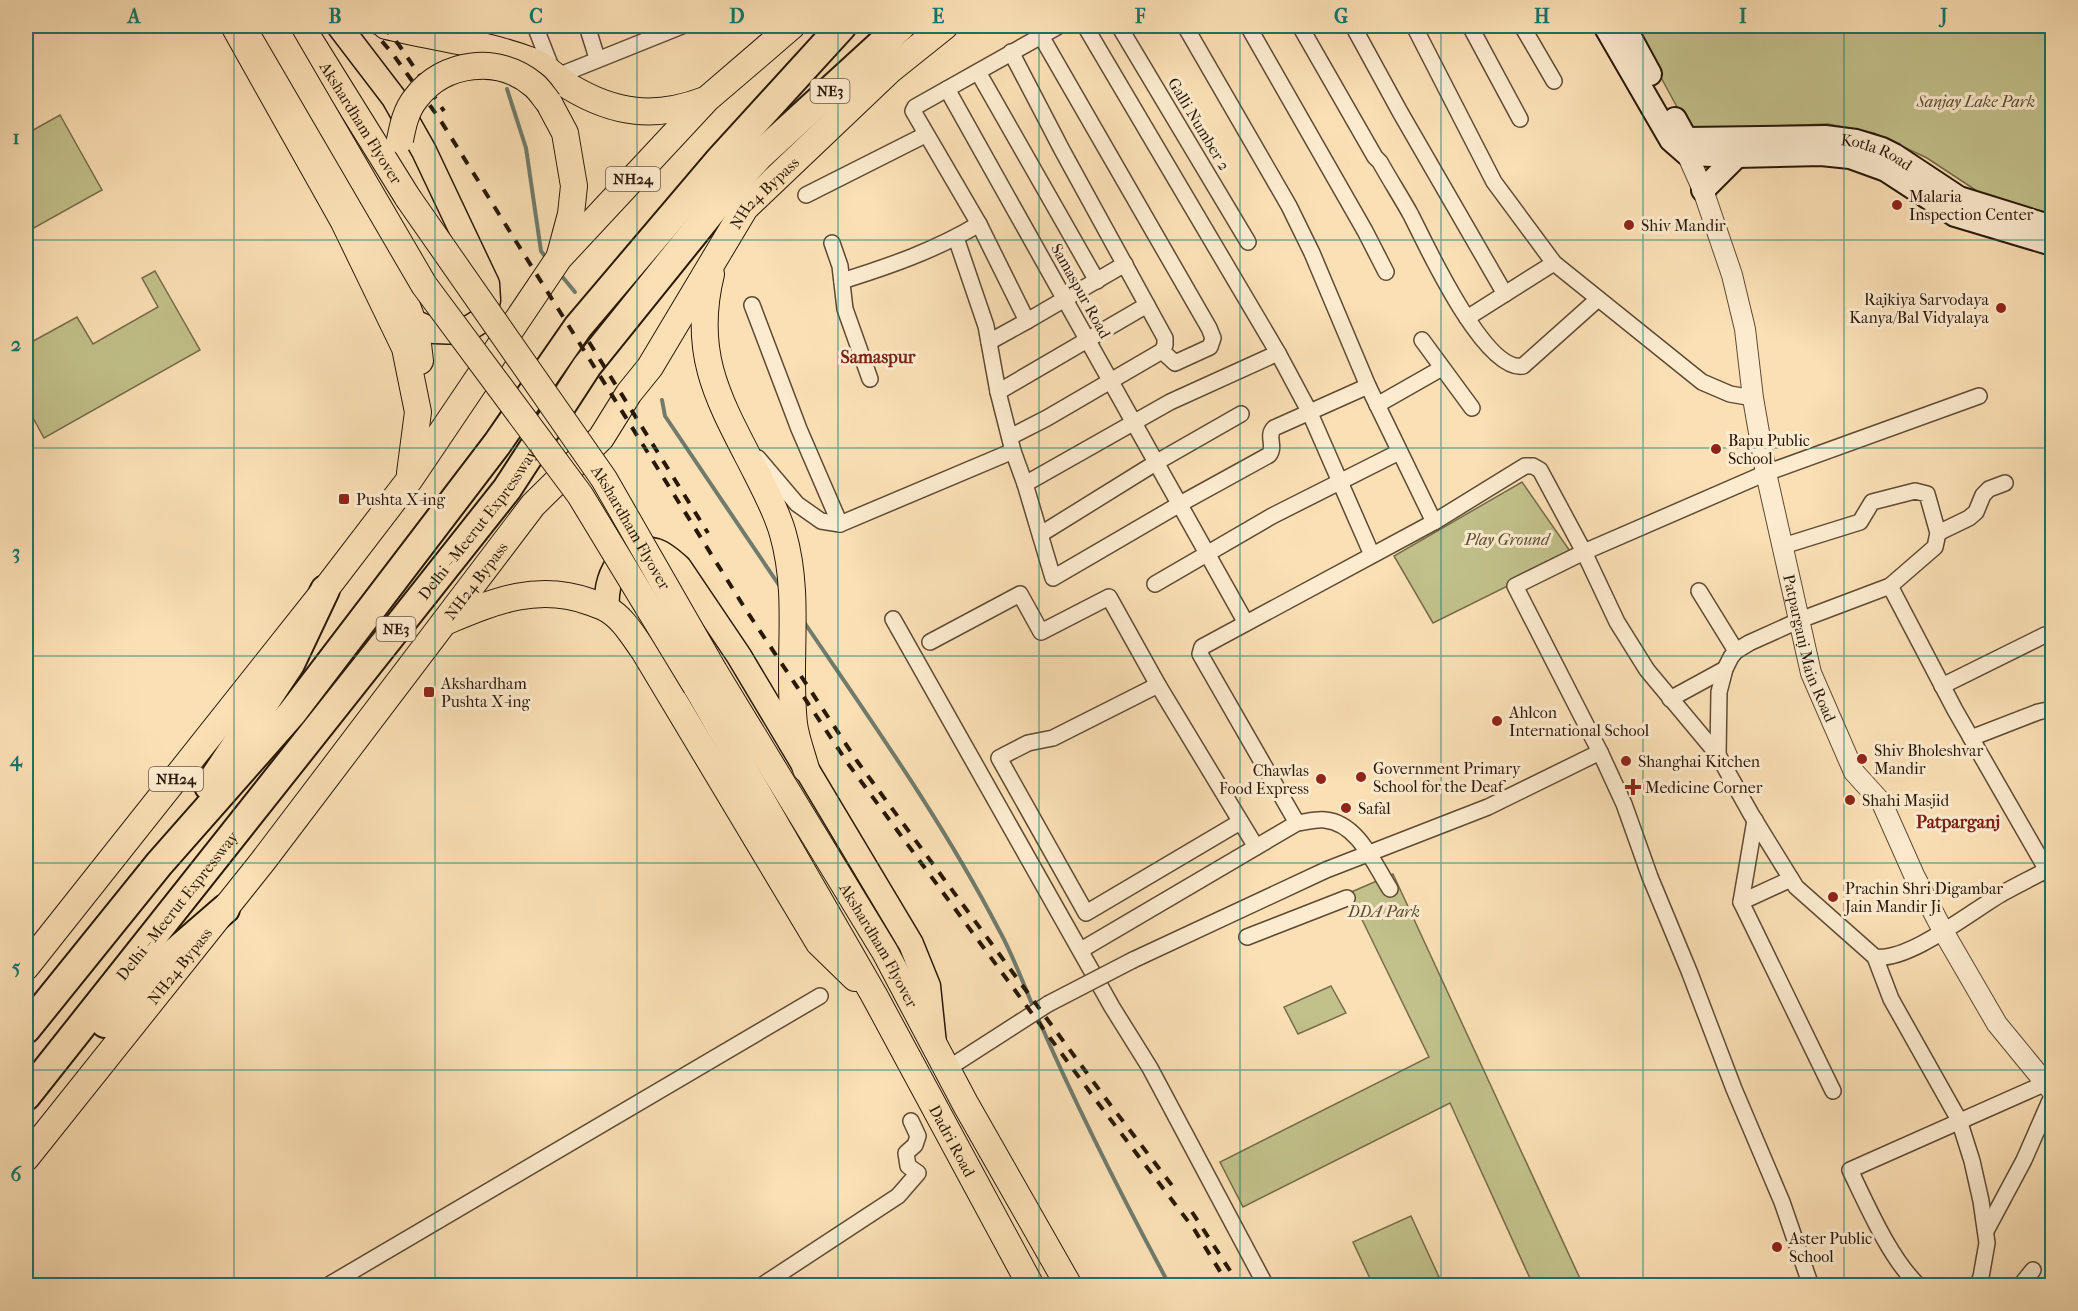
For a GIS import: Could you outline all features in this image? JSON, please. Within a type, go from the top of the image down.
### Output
[{"type":"highway","points":[[234,26],[344,222],[405,348],[418,412]]},
{"type":"highway","points":[[256,26],[324,146],[399,287],[414,322],[421,371],[410,479]]},
{"type":"highway","name":"Akshardham Flyover","points":[[273,26],[424,285],[580,495],[696,686],[874,995]]},
{"type":"highway","name":"Akshardham Flyover","points":[[301,26],[408,198],[604,478],[714,671],[885,952],[934,1046]]},
{"type":"highway","points":[[386,26],[464,41],[507,53],[535,63],[599,102],[620,109],[642,112],[665,111],[686,107],[707,99]]},
{"type":"highway","name":"NH24","points":[[26,967],[325,590],[410,479],[559,258],[707,99],[792,26]]},
{"type":"highway","name":"Delhi - Meerut Expressway","points":[[26,1029],[159,864],[292,713],[497,444],[578,327],[718,162],[842,26]]},
{"type":"highway","name":"Delhi - Meerut Expressway","points":[[26,1096],[507,489],[587,366],[735,182],[759,156],[901,26]]},
{"type":"highway","name":"NH24 Bypass","points":[[26,1158],[225,909],[447,621],[533,505],[601,438],[629,393],[650,367],[745,208],[890,70],[945,26]]},
{"type":"highway","points":[[408,198],[400,140],[404,118],[415,99],[430,82],[450,71],[472,66],[494,66],[516,73],[535,86],[549,103],[565,133],[574,186],[571,214],[559,258]]},
{"type":"highway","points":[[722,243],[706,293],[704,320],[710,373],[718,398],[774,508],[791,565],[794,597],[792,670],[795,726],[806,768]]},
{"type":"highway","points":[[159,864],[244,730],[290,664],[325,590]]},
{"type":"highway","points":[[447,621],[485,605],[516,596],[547,593],[578,598],[607,609],[624,624],[644,651],[819,944],[874,995]]},
{"type":"highway","points":[[26,1102],[84,1047],[150,974],[225,909]]},
{"type":"highway","name":"Dadri Road","points":[[874,995],[1031,1286]]},
{"type":"highway","name":"Dadri Road","points":[[934,1046],[1069,1286]]},
{"type":"main road","points":[[339,26],[394,98],[419,142],[487,284],[488,300],[482,320],[462,332],[434,331],[414,322]]},
{"type":"main road","points":[[1605,26],[1671,140],[1686,147]]},
{"type":"main road","points":[[1624,26],[1686,147]]},
{"type":"main road","name":"Kotla Road","points":[[1686,147],[1825,137],[1856,141],[1894,155],[1959,198],[2052,227]]},
{"type":"main road","name":"Kotla Road","points":[[1686,147],[1737,156],[1821,153],[1850,157],[1886,171],[1955,215],[2052,244]]},
{"type":"main road","points":[[1703,190],[1737,156]]},
{"type":"main road","points":[[607,609],[608,583],[613,571],[632,553],[654,550],[665,555],[679,567],[740,656],[911,944],[928,986],[934,1046]]},
{"type":"street","points":[[535,26],[555,77],[597,58],[682,26]]},
{"type":"street","points":[[587,26],[597,58]]},
{"type":"street","points":[[1027,321],[979,224],[913,111],[915,107],[1059,26]]},
{"type":"street","points":[[1085,26],[1278,353],[1309,411],[1372,555]]},
{"type":"street","name":"Galli Number 2","points":[[1119,26],[1248,242]]},
{"type":"street","points":[[1185,26],[1298,225],[1338,310],[1368,386],[1434,522]]},
{"type":"street","points":[[1248,26],[1386,272]]},
{"type":"street","points":[[1300,26],[1409,212],[1454,299],[1483,339],[1506,363],[1515,367],[1523,366],[1598,299]]},
{"type":"street","points":[[1353,26],[1505,294]]},
{"type":"street","points":[[1414,26],[1494,182],[1554,263],[1702,382],[1730,394],[1753,398]]},
{"type":"street","points":[[1470,26],[1520,119]]},
{"type":"street","points":[[1522,26],[1554,81]]},
{"type":"street","points":[[1041,36],[1213,338],[1210,347],[1175,363],[1162,351]]},
{"type":"street","points":[[730,423],[797,504],[821,521],[840,524],[1012,444],[1055,414],[1162,351],[1166,345],[1165,338],[1011,52]]},
{"type":"street","points":[[978,72],[1097,281]]},
{"type":"street","name":"Samaspur Road","points":[[947,89],[1246,623]]},
{"type":"street","points":[[807,195],[926,135]]},
{"type":"street","name":"Patparganj Main Road","points":[[1686,147],[1732,275],[1745,329],[1753,398],[1766,473],[1811,673],[1854,772],[1882,803],[1914,875],[1943,932],[1997,1024],[2050,1090]]},
{"type":"street","points":[[842,281],[915,256],[956,238],[979,224]]},
{"type":"street","points":[[956,238],[981,308],[998,392],[1053,578],[1269,455],[1272,447],[1270,431],[1309,411],[1368,386]]},
{"type":"street","points":[[832,243],[838,256],[845,309],[870,379]]},
{"type":"street","points":[[1467,318],[1554,263]]},
{"type":"street","points":[[989,342],[1125,264]]},
{"type":"street","points":[[752,305],[840,524]]},
{"type":"street","points":[[998,392],[1147,305]]},
{"type":"street","points":[[1422,340],[1472,408]]},
{"type":"street","points":[[1025,484],[1200,387],[1278,353]]},
{"type":"street","points":[[1377,405],[1442,368]]},
{"type":"street","points":[[1811,1286],[1782,1202],[1734,1089],[1650,877],[1624,804],[1515,586],[1584,552],[1766,473],[1979,396]]},
{"type":"street","points":[[1041,534],[1157,462],[1241,414]]},
{"type":"street","points":[[1155,584],[1339,481],[1399,452]]},
{"type":"street","points":[[1297,823],[1200,654],[1202,647],[1434,522],[1525,466],[1533,466],[1540,470],[1584,552],[1617,622],[1647,670],[1718,755],[1791,879],[1805,896],[1875,957],[1891,999],[1959,1120],[1972,1161],[1987,1243],[1981,1277],[1977,1286]]},
{"type":"street","points":[[1938,533],[1969,518],[1976,512],[1983,495],[1989,489],[2005,483]]},
{"type":"street","points":[[1718,755],[1719,692],[1725,669],[1736,651],[1800,620],[1890,586],[1935,547],[1938,533],[1928,494],[1920,491],[1872,502],[1860,522],[1783,546]]},
{"type":"street","points":[[1875,957],[1884,958],[1907,951],[1943,932],[2004,893],[2051,872],[1971,738],[1890,586]]},
{"type":"street","points":[[1699,591],[1736,651]]},
{"type":"street","points":[[930,642],[1020,594],[1041,632],[1109,597],[1158,685],[1256,847]]},
{"type":"street","points":[[893,619],[1112,1007],[1150,1068],[1266,1286]]},
{"type":"street","points":[[1942,686],[2044,635]]},
{"type":"street","points":[[1670,699],[1725,669]]},
{"type":"street","points":[[1086,913],[999,758],[1028,742],[1053,738],[1158,685]]},
{"type":"street","points":[[1971,738],[2038,712],[2052,709]]},
{"type":"street","points":[[947,1069],[1048,1004],[1133,960],[1326,870],[1488,807],[1600,752]]},
{"type":"street","points":[[1081,950],[1297,823],[1325,820],[1346,826],[1390,889]]},
{"type":"street","points":[[1755,820],[1741,902],[1833,1091]]},
{"type":"street","points":[[1066,925],[1240,822]]},
{"type":"street","points":[[1741,902],[1791,879]]},
{"type":"street","points":[[1247,938],[1347,897]]},
{"type":"street","points":[[327,1286],[820,996]]},
{"type":"street","points":[[1919,1286],[1910,1277],[1886,1239],[1850,1170],[1959,1120],[2050,1090]]},
{"type":"street","points":[[1986,1231],[2024,1160],[2050,1090]]},
{"type":"street","points":[[761,1286],[898,1196],[918,1173],[908,1166],[906,1153],[915,1145],[918,1136],[911,1121]]},
{"type":"street","points":[[2020,1286],[2033,1270]]},
{"type":"green space","name":"Sanjay Lake Park","points":[[1633,26],[2052,26],[2052,214],[1983,195],[1927,158],[1874,133],[1828,124],[1689,129]]},
{"type":"green space","points":[[60,115],[102,190],[32,229],[26,218],[26,134]]},
{"type":"green space","points":[[155,271],[200,350],[44,438],[26,405],[26,345],[77,317],[93,344],[158,307],[142,278]]},
{"type":"green space","name":"Play Ground","points":[[1522,482],[1572,554],[1433,623],[1394,556]]},
{"type":"green space","name":"DDA Park","points":[[1393,874],[1583,1285],[1533,1285],[1450,1103],[1243,1207],[1220,1162],[1429,1057],[1349,893]]},
{"type":"green space","points":[[1331,986],[1346,1013],[1298,1034],[1284,1007]]},
{"type":"green space","points":[[1411,1216],[1439,1277],[1419,1285],[1373,1285],[1353,1242]]},
{"type":"waterway","points":[[507,89],[526,148],[541,251],[547,259]]},
{"type":"waterway","points":[[560,274],[575,292]]},
{"type":"waterway","points":[[662,400],[665,416],[781,588]]},
{"type":"waterway","points":[[804,622],[931,811],[1004,940],[1034,1009]]},
{"type":"waterway","points":[[1037,1016],[1100,1152],[1170,1286]]},
{"type":"railway","points":[[369,26],[392,53],[439,118],[746,610],[849,765],[1098,1103],[1194,1229],[1229,1286]]},
{"type":"railway","points":[[383,26],[399,45],[444,111]]},
{"type":"railway","points":[[589,342],[708,533]]},
{"type":"railway","points":[[801,676],[857,761],[1174,1188]]},
{"type":"railway","points":[[1192,1212],[1240,1286]]},
{"type":"place","name":"Malaria Inspection Center","points":[[1897,205]]},
{"type":"place","name":"Shiv Mandir","points":[[1629,225]]},
{"type":"place","name":"Rajkiya Sarvodaya Kanya/Bal Vidyalaya","points":[[2001,308]]},
{"type":"place","name":"Bapu Public School","points":[[1716,449]]},
{"type":"place","name":"Pushta X-ing","points":[[344,499]]},
{"type":"place","name":"Akshardham Pushta X-ing","points":[[429,692]]},
{"type":"place","name":"Ahlcon International School","points":[[1497,721]]},
{"type":"place","name":"Shiv Bholeshvar Mandir","points":[[1862,759]]},
{"type":"place","name":"Shanghai Kitchen","points":[[1626,761]]},
{"type":"place","name":"Government Primary School for the Deaf","points":[[1361,777]]},
{"type":"place","name":"Chawlas Food Express","points":[[1321,779]]},
{"type":"place","name":"Medicine Corner","points":[[1633,787]]},
{"type":"place","name":"Shahi Masjid","points":[[1850,800]]},
{"type":"place","name":"Safal","points":[[1346,808]]},
{"type":"place","name":"Prachin Shri Digambar Jain Mandir Ji","points":[[1833,897]]},
{"type":"place","name":"Aster Public School","points":[[1777,1247]]},
{"type":"district","name":"Samaspur","points":[[878,357]]},
{"type":"district","name":"Patparganj","points":[[1958,822]]}]
